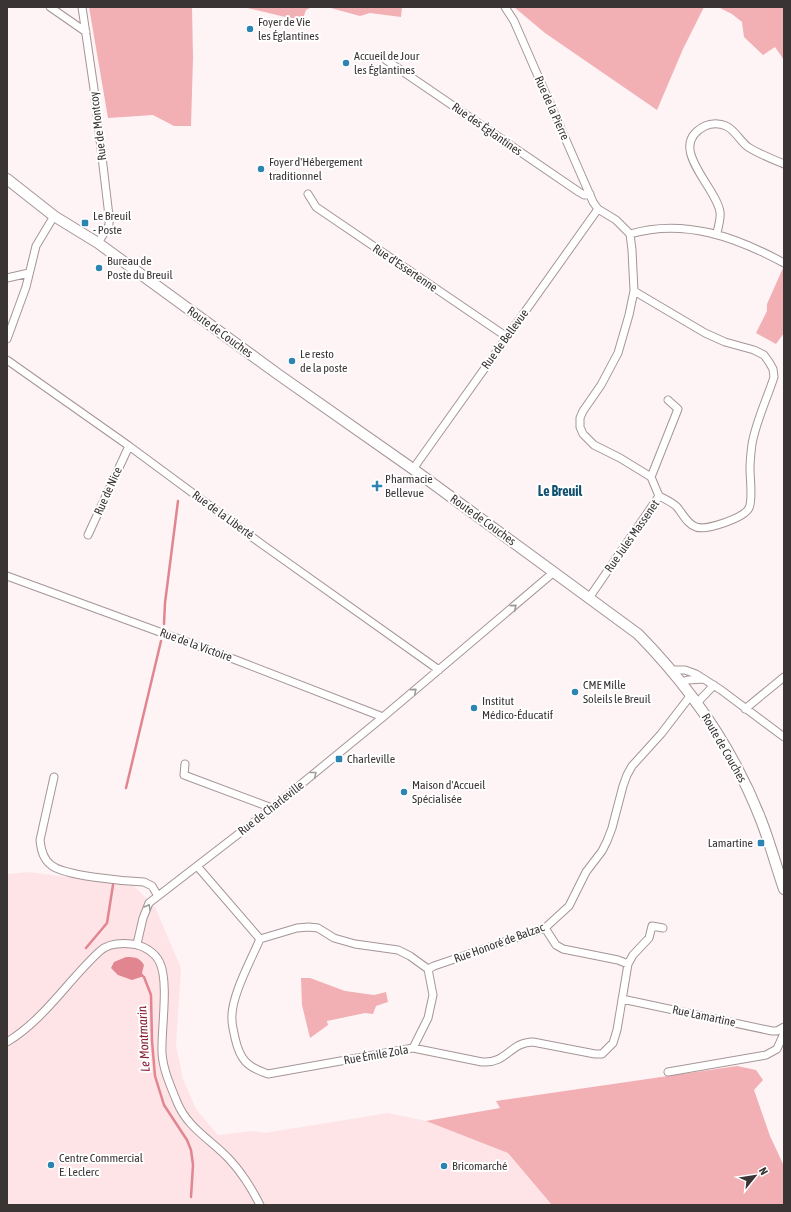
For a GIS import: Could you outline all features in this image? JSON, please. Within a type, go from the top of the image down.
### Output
[{"type":"main road","name":"Route de Couches","points":[[7,179],[54,216],[98,243],[279,375],[412,468],[638,634],[681,682],[721,738],[762,822],[784,890]]},
{"type":"street","points":[[50,7],[86,32]]},
{"type":"street","name":"Rue de Montcoy","points":[[82,7],[94,89],[109,216],[109,225],[98,243]]},
{"type":"street","name":"Rue de la Pierre","points":[[505,7],[514,21],[598,209]]},
{"type":"street","name":"Rue des Églantines","points":[[386,60],[579,192],[590,194]]},
{"type":"street","points":[[717,234],[721,214],[718,205],[693,162],[690,152],[690,144],[694,134],[700,128],[708,124],[727,126],[749,148],[784,164]]},
{"type":"street","name":"Rue d'Essertenne","points":[[308,194],[316,207],[507,337]]},
{"type":"street","points":[[598,209],[616,220],[630,234],[634,291],[618,353],[601,385],[583,411],[580,418],[580,427],[583,434],[594,445],[609,452],[650,477],[659,496]]},
{"type":"street","name":"Rue de Bellevue","points":[[412,468],[598,209]]},
{"type":"street","points":[[7,339],[22,300],[36,246],[54,216]]},
{"type":"street","points":[[630,234],[649,229],[666,227],[717,234],[748,244],[784,263]]},
{"type":"street","points":[[7,278],[29,273]]},
{"type":"street","name":"Rue Jules Massenet","points":[[589,598],[659,496],[669,500],[689,523],[703,529],[742,515],[748,510],[750,504],[750,466],[752,444],[774,377],[773,369],[764,355],[754,350],[725,342],[705,333],[634,291]]},
{"type":"street","name":"Rue de la Liberté","points":[[7,360],[129,446],[439,670]]},
{"type":"street","points":[[650,477],[678,409],[668,400]]},
{"type":"street","name":"Rue de Nice","points":[[88,535],[129,446]]},
{"type":"street","name":"Rue de Charleville","points":[[137,944],[143,918],[149,903],[272,808],[383,717],[554,572]]},
{"type":"street","name":"Rue de la Victoire","points":[[7,576],[236,660],[383,717]]},
{"type":"street","points":[[671,670],[685,670],[696,674],[714,685],[784,737]]},
{"type":"street","points":[[745,709],[784,677]]},
{"type":"street","points":[[681,682],[704,679]]},
{"type":"street","name":"Rue Honoré de Balzac","points":[[428,969],[545,928],[570,906],[586,872],[605,846],[612,828],[623,786],[632,766],[694,699],[714,685]]},
{"type":"street","points":[[185,764],[184,775],[272,808]]},
{"type":"street","points":[[54,777],[40,840],[43,856],[49,864],[55,868],[71,873],[144,882],[152,886],[158,896]]},
{"type":"street","points":[[197,866],[260,939],[297,928],[318,928],[334,938],[355,944],[398,950],[410,956],[428,969],[433,995],[428,1018],[413,1048]]},
{"type":"street","name":"Rue Émile Zola","points":[[260,939],[234,1001],[231,1020],[239,1053],[245,1062],[254,1069],[268,1074],[274,1074],[413,1048],[490,1063],[504,1057],[519,1045],[526,1042],[602,1054],[613,1043],[617,1030],[628,964],[633,955],[649,938],[652,926],[663,928]]},
{"type":"street","points":[[545,928],[556,945],[563,949],[618,960],[628,964]]},
{"type":"street","points":[[7,1042],[17,1036],[36,1020],[101,950],[118,943],[137,944],[151,952],[160,963],[162,970],[164,985],[162,1054],[178,1105],[188,1120],[202,1136],[229,1158],[240,1172],[260,1205]]},
{"type":"street","name":"Rue Lamartine","points":[[622,999],[772,1031],[784,1030]]},
{"type":"street","points":[[668,1072],[766,1055],[777,1049],[784,1030]]},
{"type":"shaded area","points":[[89,7],[192,7],[193,58],[191,126],[174,126],[153,115],[108,118]]},
{"type":"shaded area","points":[[243,7],[312,7],[306,10],[302,21]]},
{"type":"shaded area","points":[[327,7],[402,7],[401,17],[370,13],[360,16]]},
{"type":"shaded area","points":[[514,7],[704,7],[683,49],[657,110],[545,33]]},
{"type":"shaded area","points":[[718,7],[784,7],[784,60],[775,47],[763,55],[744,37],[742,22],[732,14]]},
{"type":"shaded area","points":[[783,268],[784,333],[776,344],[756,333],[767,311],[767,304]]},
{"type":"shaded area","points":[[29,872],[134,886],[155,907],[181,968],[176,1045],[183,1079],[196,1109],[218,1135],[254,1131],[265,1133],[388,1113],[426,1121],[508,1153],[552,1205],[7,1205],[7,874]]},
{"type":"shaded area","points":[[126,957],[134,957],[140,960],[144,965],[142,973],[144,976],[132,980],[118,975],[111,968],[114,962]]},
{"type":"shaded area","points":[[301,978],[310,978],[345,991],[374,995],[386,992],[388,1002],[376,1006],[373,1014],[365,1013],[327,1021],[328,1025],[310,1038],[302,1005]]},
{"type":"shaded area","points":[[737,1066],[756,1070],[763,1080],[754,1090],[770,1136],[784,1166],[784,1205],[552,1205],[508,1153],[426,1121],[500,1108],[496,1101]]},
{"type":"waterway","points":[[164,624],[165,603],[178,501]]},
{"type":"waterway","points":[[126,788],[161,641]]},
{"type":"waterway","points":[[86,948],[107,923],[113,885]]},
{"type":"waterway","name":"Le Montmarin","points":[[141,975],[144,977],[151,995],[152,1041],[155,1076],[164,1105],[187,1140],[191,1150],[193,1165],[191,1197]]},
{"type":"place","name":"Foyer de Vie les Églantines","points":[[250,29]]},
{"type":"place","name":"Accueil de Jour les Églantines","points":[[346,63]]},
{"type":"place","name":"Foyer d'Hébergement traditionnel","points":[[261,169]]},
{"type":"place","name":"Le Breuil - Poste","points":[[85,223]]},
{"type":"place","name":"Bureau de Poste du Breuil","points":[[99,268]]},
{"type":"place","name":"Le resto de la poste","points":[[292,361]]},
{"type":"place","name":"Pharmacie Bellevue","points":[[377,486]]},
{"type":"place","name":"CME Mille Soleils le Breuil","points":[[575,692]]},
{"type":"place","name":"Institut Médico-Éducatif","points":[[474,708]]},
{"type":"place","name":"Charleville","points":[[339,759]]},
{"type":"place","name":"Maison d'Accueil Spécialisée","points":[[404,792]]},
{"type":"place","name":"Lamartine","points":[[761,843]]},
{"type":"place","name":"Centre Commercial E. Leclerc","points":[[51,1165]]},
{"type":"place","name":"Bricomarché","points":[[444,1166]]},
{"type":"district","name":"Le Breuil","points":[[560,491]]}]
